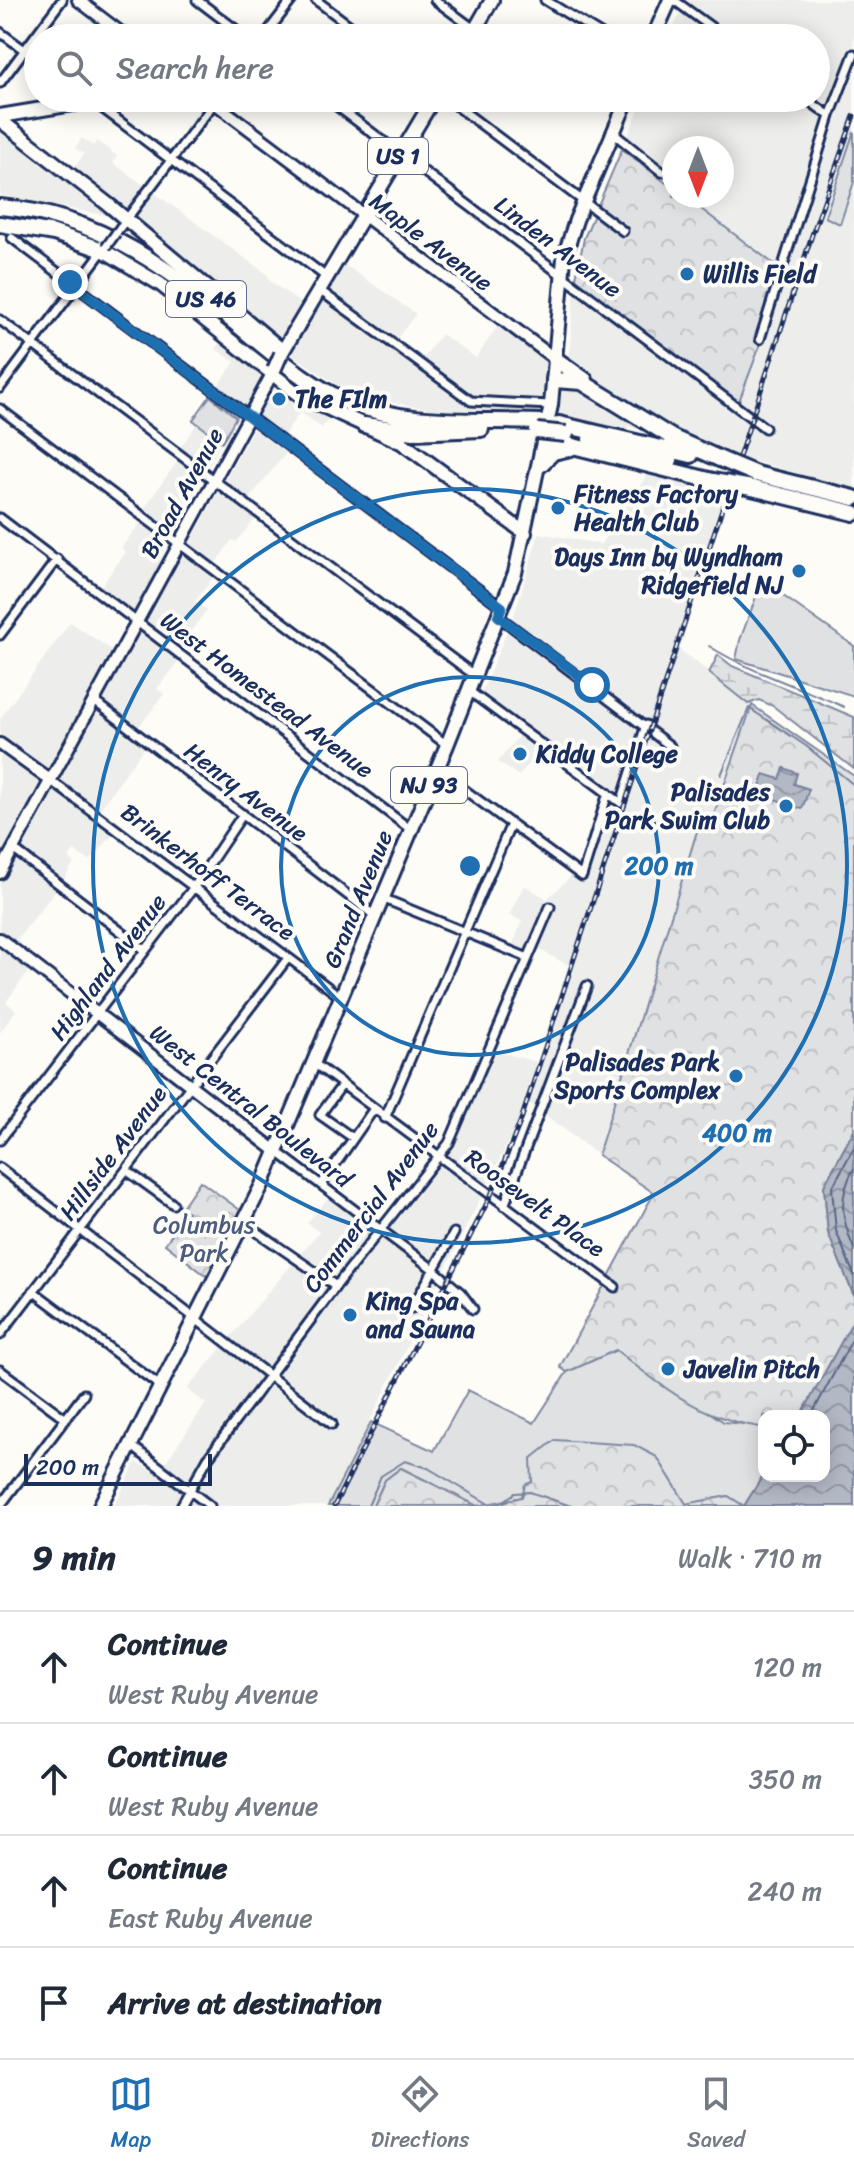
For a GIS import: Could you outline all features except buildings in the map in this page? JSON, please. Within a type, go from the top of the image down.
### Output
[{"type":"highway","points":[[0,201],[63,210],[120,228],[185,272]]},
{"type":"highway","name":"US 46","points":[[0,207],[70,221],[133,247],[172,272],[304,378],[344,400],[397,416],[540,431],[562,429],[717,469]]},
{"type":"highway","name":"US 46","points":[[0,215],[63,226],[126,252],[173,282],[297,383],[337,405],[390,422],[477,425]]},
{"type":"highway","points":[[0,224],[14,232],[64,236],[104,248]]},
{"type":"highway","points":[[282,353],[319,379],[360,398],[477,425]]},
{"type":"highway","points":[[555,359],[617,406]]},
{"type":"highway","points":[[554,380],[579,381],[680,442],[717,469],[754,481],[854,498]]},
{"type":"highway","points":[[364,425],[414,432],[477,425]]},
{"type":"highway","points":[[540,431],[575,448]]},
{"type":"highway","points":[[540,465],[556,451],[575,448],[717,469],[854,513]]},
{"type":"main road","points":[[78,0],[110,24]]},
{"type":"main road","points":[[478,24],[492,0]]},
{"type":"main road","points":[[660,24],[672,0]]},
{"type":"main road","points":[[0,118],[30,112]]},
{"type":"main road","name":"Maple Avenue","points":[[229,112],[555,359]]},
{"type":"main road","name":"Broad Avenue","points":[[0,873],[325,276],[425,112]]},
{"type":"main road","name":"Grand Avenue","points":[[100,1506],[244,1223],[315,1064],[500,612],[525,533],[540,465],[540,431],[551,405],[561,274],[584,201],[622,112]]},
{"type":"main road","points":[[0,118],[120,228]]},
{"type":"main road","points":[[104,248],[160,284],[317,405],[406,445],[525,533]]},
{"type":"main road","points":[[185,272],[282,353]]},
{"type":"main road","points":[[2,750],[50,780]]},
{"type":"main road","name":"West Central Boulevard","points":[[0,939],[276,1151]]},
{"type":"street","points":[[45,24],[62,0]]},
{"type":"street","points":[[197,0],[229,24]]},
{"type":"street","points":[[274,24],[292,0]]},
{"type":"street","points":[[316,0],[348,24]]},
{"type":"street","points":[[435,0],[461,24]]},
{"type":"street","points":[[545,0],[584,24]]},
{"type":"street","points":[[672,0],[706,24]]},
{"type":"street","points":[[0,32],[24,50]]},
{"type":"street","points":[[0,83],[24,52]]},
{"type":"street","points":[[760,339],[830,116],[854,54]]},
{"type":"street","points":[[106,112],[325,276]]},
{"type":"street","points":[[0,388],[205,112]]},
{"type":"street","name":"Linden Avenue","points":[[345,112],[765,428]]},
{"type":"street","points":[[465,112],[623,231]]},
{"type":"street","points":[[824,112],[830,116]]},
{"type":"street","points":[[613,133],[662,172]]},
{"type":"street","points":[[14,232],[75,286],[670,746]]},
{"type":"street","points":[[318,289],[469,400],[551,405]]},
{"type":"street","points":[[0,320],[474,675]]},
{"type":"street","points":[[0,409],[447,745]]},
{"type":"street","name":"West Homestead Avenue","points":[[0,518],[410,829]]},
{"type":"street","points":[[0,635],[57,559]]},
{"type":"street","points":[[469,691],[621,803],[646,725]]},
{"type":"street","name":"Henry Avenue","points":[[93,700],[375,916]]},
{"type":"street","points":[[436,769],[582,876],[608,793]]},
{"type":"street","name":"Brinkerhoff Terrace","points":[[50,780],[341,997]]},
{"type":"street","name":"Highland Avenue","points":[[0,1140],[194,887],[243,814]]},
{"type":"street","points":[[385,1118],[511,824]]},
{"type":"street","points":[[13,849],[145,950]]},
{"type":"street","points":[[382,898],[528,958]]},
{"type":"street","name":"Commercial Avenue","points":[[181,1506],[208,1458],[336,1286],[449,1143],[550,907]]},
{"type":"street","name":"Hillside Avenue","points":[[0,1335],[288,958]]},
{"type":"street","points":[[504,1206],[587,986]]},
{"type":"street","name":"Roosevelt Place","points":[[315,1064],[615,1287]]},
{"type":"street","points":[[342,1085],[320,1115],[353,1138]]},
{"type":"street","points":[[321,1185],[373,1110]]},
{"type":"street","name":"West Central Boulevard","points":[[276,1151],[433,1269],[461,1293],[473,1309]]},
{"type":"street","points":[[0,1168],[332,1424]]},
{"type":"street","points":[[126,1170],[173,1204]]},
{"type":"street","points":[[244,1223],[336,1286]]},
{"type":"street","points":[[412,1308],[454,1233]]},
{"type":"street","points":[[33,1291],[160,1386]]},
{"type":"street","points":[[0,1370],[66,1419]]},
{"type":"street","points":[[0,1506],[84,1394]]},
{"type":"street","points":[[132,1446],[210,1506]]},
{"type":"shaded area","points":[[686,0],[854,0],[854,131],[825,216],[840,224],[854,182],[854,489],[628,426],[628,430],[543,414],[449,412],[388,402],[338,385],[292,355],[341,262],[416,314],[395,341],[422,360],[441,334],[476,358],[499,324],[548,361],[547,380],[576,382],[568,369],[575,283],[787,274],[700,208],[734,208],[734,136],[662,136],[662,180],[622,149],[638,112],[830,112],[830,24],[675,24]]},
{"type":"shaded area","points":[[0,123],[34,155],[112,214],[103,215],[0,195]]},
{"type":"shaded area","points":[[82,138],[93,146],[97,141],[117,156],[113,163],[267,274],[270,281],[307,308],[283,351],[70,174],[84,154],[75,148]]},
{"type":"shaded area","points":[[224,335],[332,413],[322,428],[300,412],[281,440],[214,391],[235,362],[216,349]]},
{"type":"shaded area","points":[[197,424],[222,442],[166,545],[139,618],[183,556],[218,492],[255,519],[236,542],[232,540],[213,567],[218,572],[195,601],[207,610],[177,649],[184,655],[157,689],[164,694],[135,732],[148,742],[97,813],[118,829],[90,861],[74,851],[69,858],[74,863],[60,885],[11,947],[33,965],[6,1002],[16,1010],[0,1033],[0,757],[6,749],[0,744],[0,719],[70,622],[118,654],[137,622],[98,590],[126,552],[121,548],[145,517],[141,513],[181,456],[176,453]]},
{"type":"shaded area","points":[[253,429],[286,453],[248,500],[224,482]]},
{"type":"shaded area","points":[[651,469],[724,492],[675,646],[752,705],[711,823],[701,819],[598,1155],[528,1102],[328,1506],[114,1506],[136,1462],[158,1473],[206,1404],[187,1389],[319,1232],[307,1223],[332,1193],[381,1231],[439,1158],[489,1049],[540,1063],[572,967],[532,946],[526,958],[510,952],[522,921],[509,915],[524,885],[547,899],[582,866],[605,791],[480,696],[515,612],[539,533],[601,544]]},
{"type":"shaded area","name":"Kiddy College","points":[[520,734],[540,749],[519,776],[498,762]]},
{"type":"green space","points":[[854,131],[854,182],[840,224],[825,217]]},
{"type":"green space","points":[[622,149],[662,180],[662,208],[700,208],[787,274],[736,409],[575,283],[584,238]]},
{"type":"green space","points":[[210,396],[236,417],[222,442],[193,420]]},
{"type":"green space","points":[[762,581],[854,646],[854,696],[736,659]]},
{"type":"green space","points":[[718,655],[732,666],[854,717],[854,769],[773,706],[759,700],[748,704],[709,673]]},
{"type":"green space","points":[[752,705],[854,776],[854,1130],[824,1186],[828,1233],[854,1296],[854,1319],[804,1410],[758,1410],[758,1427],[719,1416],[683,1399],[616,1350],[567,1372],[560,1367],[654,1193],[598,1155],[701,818],[711,823]]},
{"type":"green space","name":"Columbus Park","points":[[200,1181],[247,1215],[214,1282],[165,1244],[188,1212],[182,1207]]},
{"type":"green space","points":[[616,1350],[724,1422],[758,1425],[759,1482],[744,1506],[728,1496],[686,1504],[657,1457],[532,1482],[525,1485],[522,1497],[477,1506],[401,1468],[385,1480],[373,1506],[328,1506],[371,1422],[434,1451],[468,1390],[534,1423],[567,1372]]},
{"type":"green space","points":[[555,1440],[634,1445],[657,1457],[686,1504],[728,1496],[744,1506],[489,1506],[522,1497],[525,1485],[532,1482],[531,1459]]},
{"type":"green space","points":[[401,1468],[477,1506],[373,1506],[385,1480]]},
{"type":"water","points":[[784,768],[797,773],[794,784],[809,789],[802,809],[758,793],[764,774],[780,779]]},
{"type":"water","points":[[854,1130],[854,1296],[828,1233],[824,1186]]},
{"type":"water","points":[[854,1319],[854,1506],[744,1506],[759,1482],[830,1482],[830,1410],[804,1410]]},
{"type":"waterway","points":[[709,646],[758,671],[844,707]]},
{"type":"waterway","points":[[721,775],[749,708],[806,746],[854,785]]},
{"type":"waterway","points":[[368,1506],[381,1476],[405,1461],[428,1468],[492,1506]]},
{"type":"waterway","points":[[497,1506],[515,1493],[530,1492],[571,1506]]},
{"type":"railway","points":[[334,1506],[491,1195],[521,1120],[854,116]]},
{"type":"place","name":"Willis Field","points":[[687,274]]},
{"type":"place","name":"The FIlm","points":[[279,399]]},
{"type":"place","name":"Fitness Factory Health Club","points":[[558,508]]},
{"type":"place","name":"Days Inn by Wyndham Ridgefield NJ","points":[[799,571]]},
{"type":"place","name":"Kiddy College","points":[[520,754]]},
{"type":"place","name":"Palisades Park Swim Club","points":[[786,806]]},
{"type":"place","name":"Palisades Park Sports Complex","points":[[736,1076]]},
{"type":"place","name":"King Spa and Sauna","points":[[350,1315]]},
{"type":"place","name":"Javelin Pitch","points":[[668,1369]]},
{"type":"route","points":[[70,282],[502,607],[498,616],[592,685]]}]
